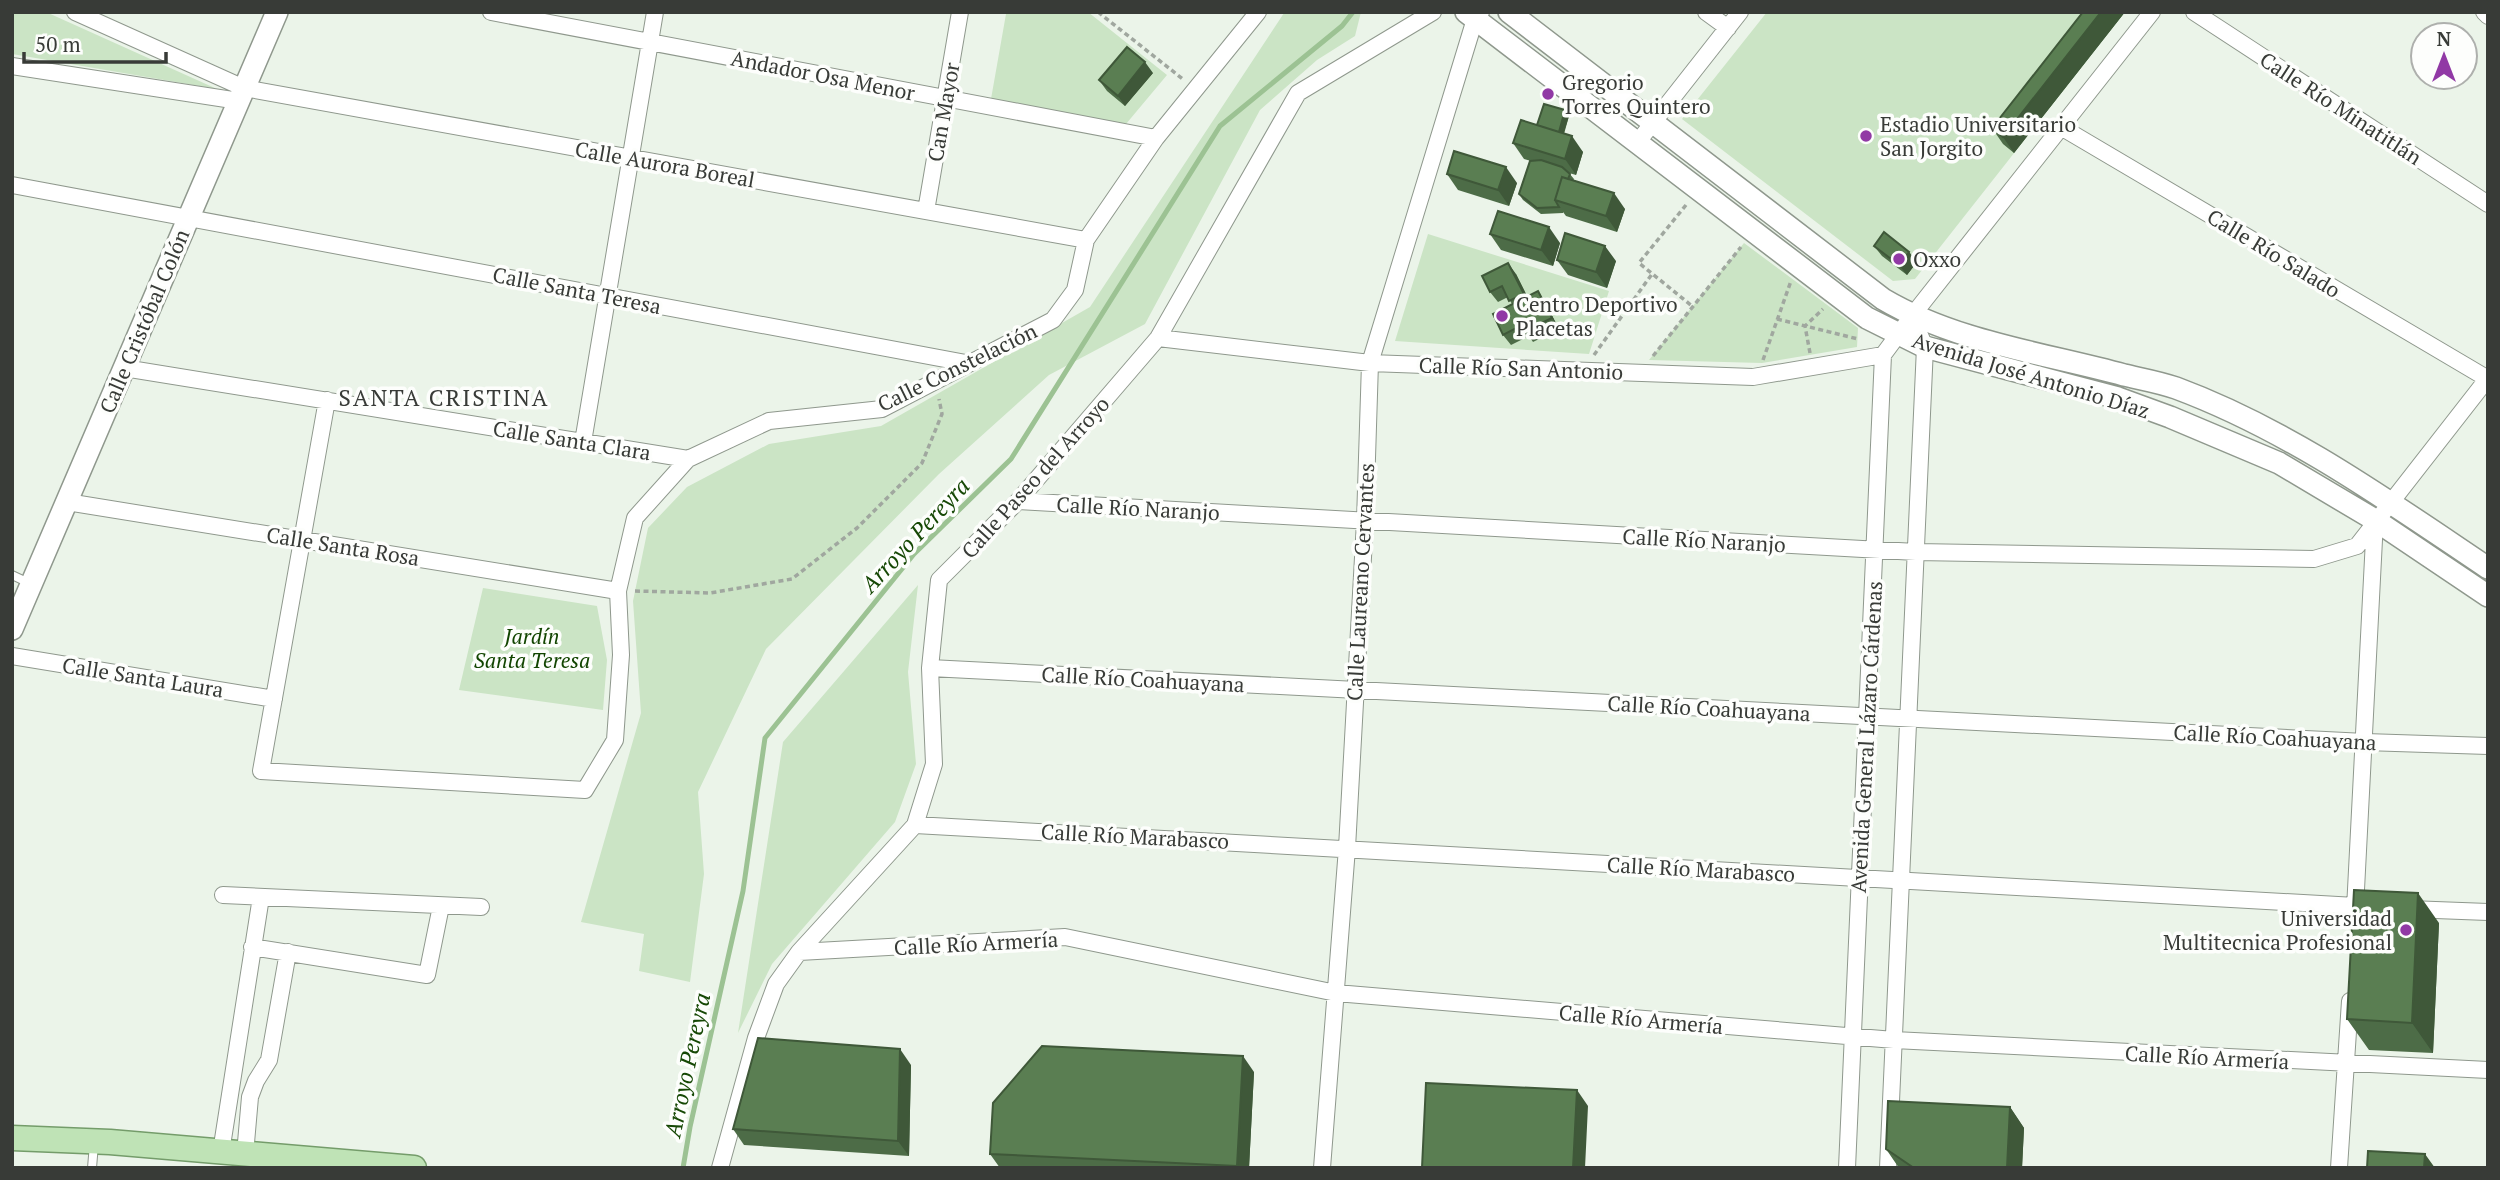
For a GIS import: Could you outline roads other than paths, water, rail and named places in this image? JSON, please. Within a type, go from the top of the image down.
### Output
[{"type":"main road","points":[[12,1138],[233,1153],[270,1162],[414,1168]]},
{"type":"street","points":[[75,12],[242,95]]},
{"type":"street","name":"Calle Cristóbal Colón","points":[[12,629],[22,579],[66,502],[277,12]]},
{"type":"street","name":"Andador Osa Menor","points":[[491,12],[1156,138]]},
{"type":"street","points":[[583,442],[655,12]]},
{"type":"street","name":"Can Mayor","points":[[926,211],[960,12]]},
{"type":"street","name":"Calle Constelación","points":[[274,699],[261,771],[585,790],[615,740],[621,655],[618,591],[635,519],[688,459],[769,421],[882,408],[1053,320],[1075,290],[1086,240],[1156,138],[1258,12]]},
{"type":"street","name":"Calle Paseo del Arroyo","points":[[720,1168],[756,1038],[776,984],[799,952],[915,825],[934,764],[930,668],[939,580],[1018,501],[1158,338],[1298,93],[1433,12]]},
{"type":"street","points":[[1706,12],[1728,28]]},
{"type":"street","points":[[1637,143],[1740,12]]},
{"type":"street","points":[[1883,355],[2152,12]]},
{"type":"street","name":"Calle Río Minatitlán","points":[[2194,12],[2488,204]]},
{"type":"street","points":[[2484,12],[2488,16]]},
{"type":"street","name":"Avenida José Antonio Díaz","points":[[1474,15],[1867,318],[1925,347],[2118,398],[2279,463],[2375,520],[2488,596]]},
{"type":"street","name":"Calle Laureano Cervantes","points":[[1322,1168],[1347,848],[1365,521],[1370,363],[1474,15]]},
{"type":"street","name":"Avenida José Antonio Díaz","points":[[1522,16],[1653,123],[1882,299],[1912,316],[1953,332],[2175,388],[2288,439],[2488,568]]},
{"type":"street","name":"Calle Aurora Boreal","points":[[12,66],[242,95],[631,158],[1086,240]]},
{"type":"street","name":"Calle Río Salado","points":[[2061,127],[2488,378]]},
{"type":"street","name":"Calle Santa Teresa","points":[[12,185],[966,363]]},
{"type":"street","points":[[1912,316],[1925,347]]},
{"type":"street","name":"Calle Río San Antonio","points":[[1158,338],[1370,363],[1753,377],[1883,355]]},
{"type":"street","name":"Avenida General Lázaro Cárdenas","points":[[1888,1168],[1925,347]]},
{"type":"street","name":"Avenida General Lázaro Cárdenas","points":[[1847,1168],[1883,355]]},
{"type":"street","name":"Calle Santa Clara","points":[[124,368],[688,459]]},
{"type":"street","name":"Calle Río Naranjo","points":[[1018,501],[1916,552],[2314,559],[2357,546],[2488,378]]},
{"type":"street","points":[[274,699],[327,400]]},
{"type":"street","name":"Calle Santa Rosa","points":[[66,502],[618,591]]},
{"type":"street","points":[[2355,913],[2375,520]]},
{"type":"street","name":"Calle Santa Laura","points":[[12,656],[274,699]]},
{"type":"street","name":"Calle Río Coahuayana","points":[[930,668],[2365,742],[2488,746]]},
{"type":"street","name":"Calle Río Marabasco","points":[[915,825],[1901,881],[2355,913],[2488,912]]},
{"type":"street","points":[[223,895],[481,907]]},
{"type":"street","points":[[233,1153],[252,947],[261,897]]},
{"type":"street","points":[[252,947],[427,975],[441,906]]},
{"type":"street","name":"Calle Río Armería","points":[[799,952],[1065,937],[1336,993],[1894,1040],[2488,1070]]},
{"type":"street","points":[[233,1153],[256,1081],[269,1060],[288,953]]},
{"type":"street","points":[[2339,1168],[2351,985]]},
{"type":"lane","points":[[92,1168],[94,1142]]},
{"type":"waterway","name":"Arroyo Pereyra","points":[[683,1168],[743,891],[765,738],[914,554],[1011,459],[1220,126],[1342,26],[1353,12]]},
{"type":"place","name":"Gregorio Torres Quintero","points":[[1548,94]]},
{"type":"place","name":"Estadio Universitario San Jorgito","points":[[1866,136]]},
{"type":"place","name":"Oxxo","points":[[1899,259]]},
{"type":"place","name":"Centro Deportivo Placetas","points":[[1502,316]]},
{"type":"place","name":"Universidad Multitecnica Profesional","points":[[2406,930]]},
{"type":"district","name":"SANTA CRISTINA","points":[[444,397]]},
{"type":"park label","name":"Jardín Santa Teresa","points":[[532,648]]}]
